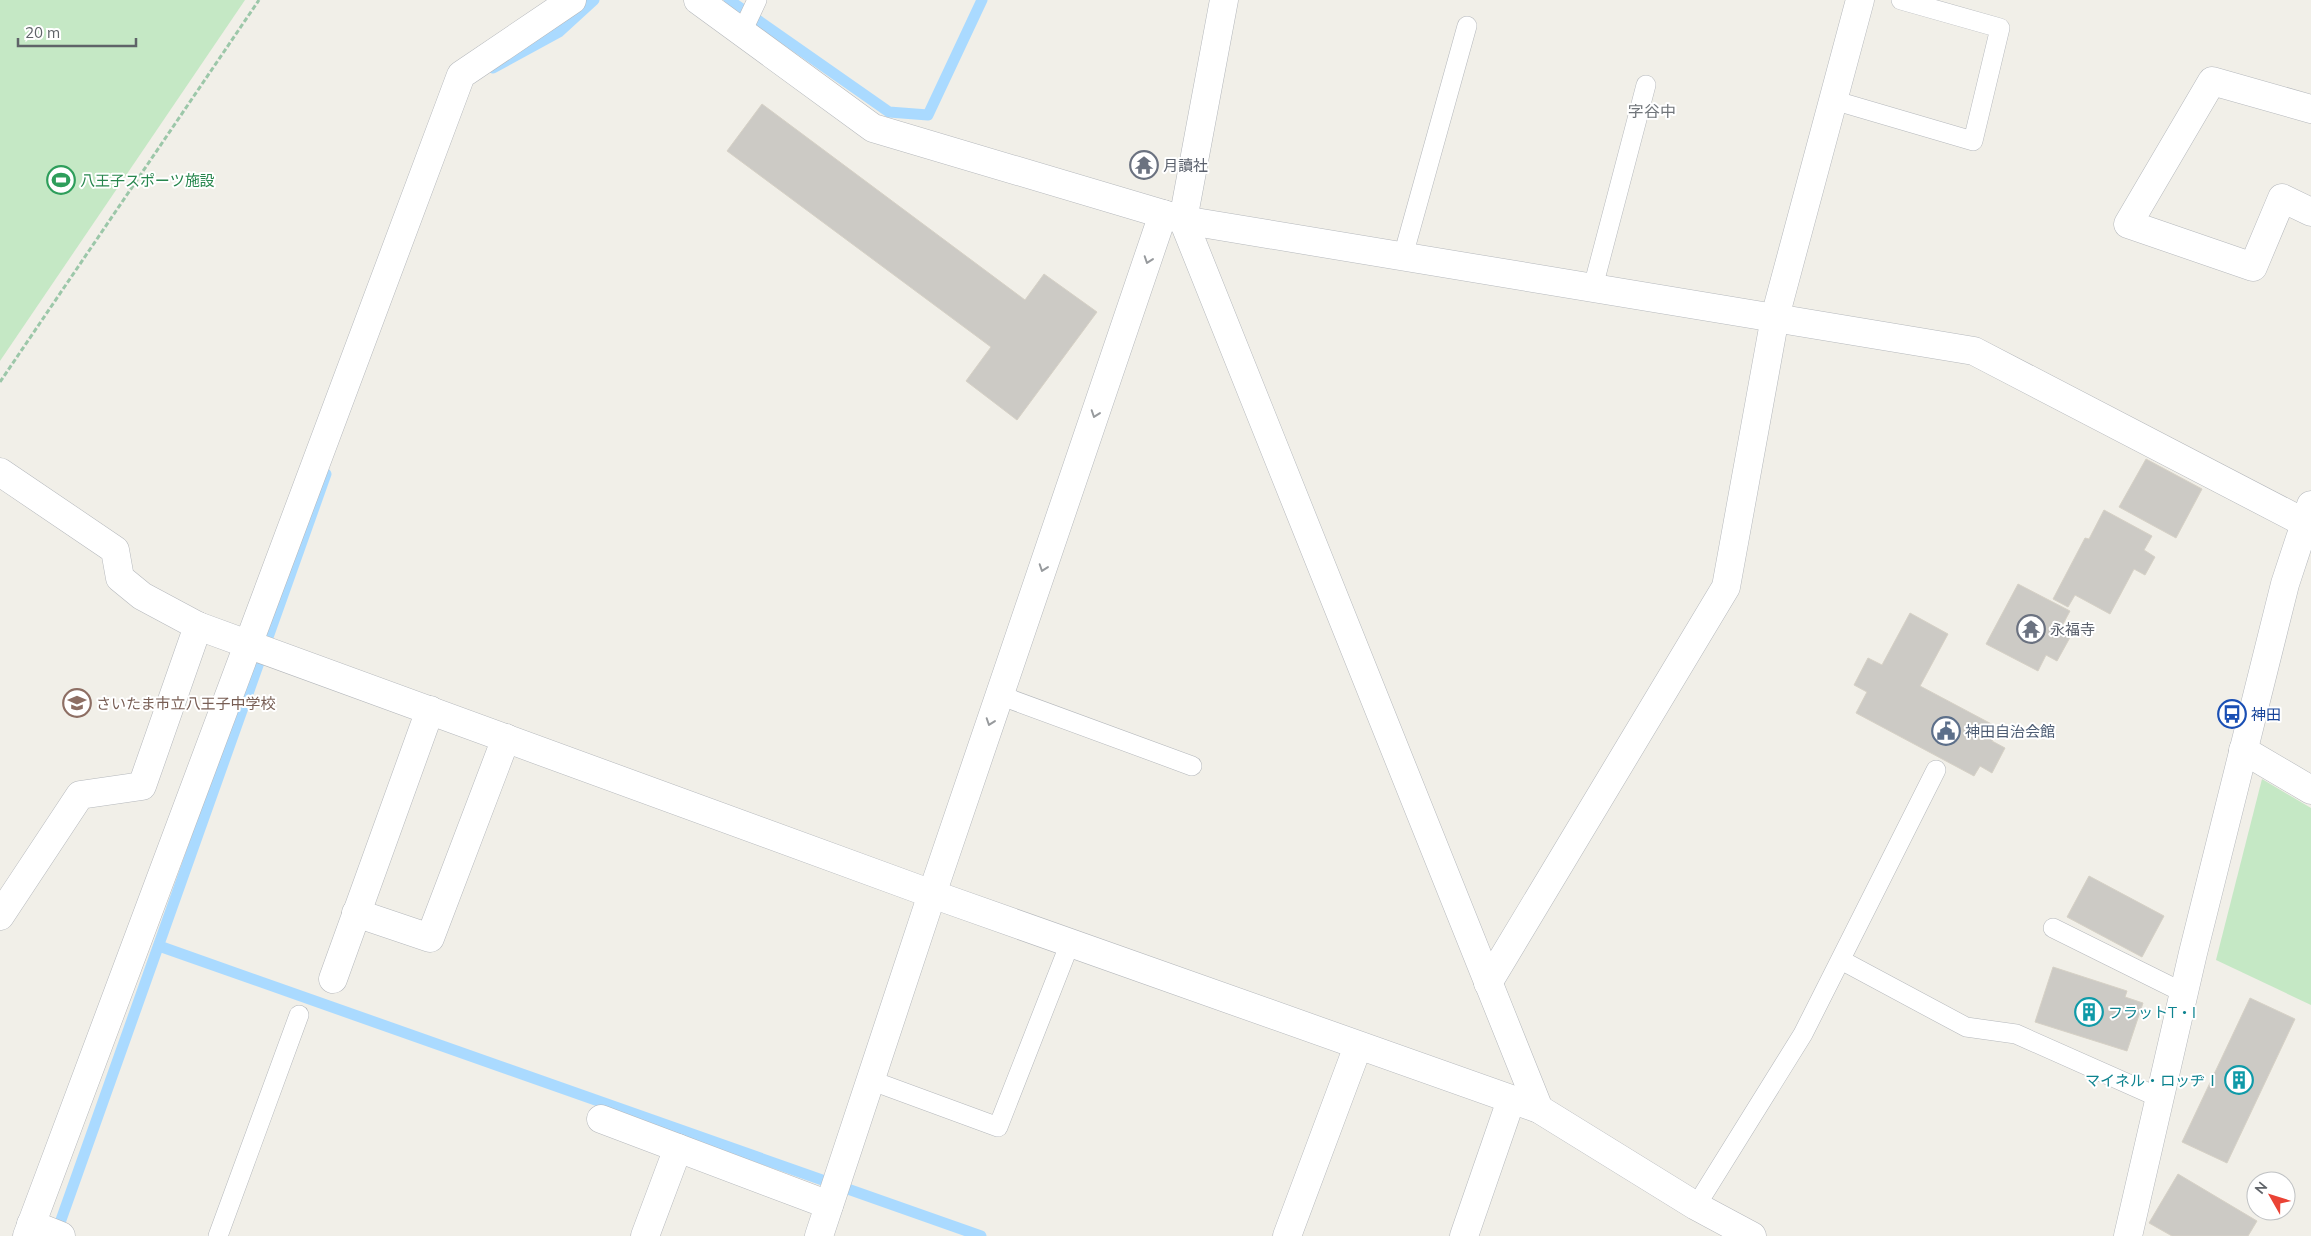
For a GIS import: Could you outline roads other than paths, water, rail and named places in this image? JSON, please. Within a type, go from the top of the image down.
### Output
[{"type":"street","points":[[61,1236],[29,1230],[461,75],[572,0]]},
{"type":"street","points":[[698,0],[873,128],[1173,217],[1974,351],[2308,514],[2285,584],[2243,750],[2128,1236]]},
{"type":"street","points":[[819,1236],[999,695],[1173,217],[1224,0]]},
{"type":"street","points":[[1488,983],[1726,587],[1774,317],[1860,0]]},
{"type":"street","points":[[2311,110],[2212,81],[2128,224],[2253,267],[2282,198],[2311,212]]},
{"type":"street","points":[[1173,217],[1539,1109]]},
{"type":"street","points":[[0,472],[115,550],[120,578],[142,596],[198,626],[932,894],[1539,1109],[1696,1206],[1752,1236]]},
{"type":"street","points":[[0,916],[80,794],[142,786],[198,626]]},
{"type":"street","points":[[333,979],[430,710]]},
{"type":"street","points":[[356,913],[430,938],[506,738]]},
{"type":"street","points":[[2243,750],[2311,790]]},
{"type":"street","points":[[1287,1236],[1358,1046]]},
{"type":"street","points":[[1464,1236],[1511,1100]]},
{"type":"street","points":[[601,1119],[829,1205]]},
{"type":"street","points":[[645,1236],[678,1148]]},
{"type":"lane","points":[[742,32],[757,0]]},
{"type":"lane","points":[[1833,100],[1973,141],[2000,28],[1900,0]]},
{"type":"lane","points":[[1403,256],[1467,26]]},
{"type":"lane","points":[[1593,287],[1646,85]]},
{"type":"lane","points":[[999,695],[1192,766]]},
{"type":"lane","points":[[1696,1206],[1804,1034],[1936,770]]},
{"type":"lane","points":[[2053,928],[2184,993]]},
{"type":"lane","points":[[870,1080],[998,1127],[1070,943]]},
{"type":"lane","points":[[1841,960],[1966,1026],[2016,1034],[2160,1098]]},
{"type":"lane","points":[[218,1236],[299,1015]]},
{"type":"waterway","points":[[493,68],[559,32],[594,0]]},
{"type":"waterway","points":[[729,0],[889,112],[928,115],[982,0]]},
{"type":"waterway","points":[[56,1234],[326,474]]},
{"type":"waterway","points":[[159,946],[981,1236]]},
{"type":"place","name":"月讀社","points":[[1144,165]]},
{"type":"place","name":"八王子スポーツ施設","points":[[61,180]]},
{"type":"place","name":"永福寺","points":[[2031,629]]},
{"type":"place","name":"さいたま市立八王子中学校","points":[[77,703]]},
{"type":"place","name":"神田","points":[[2232,714]]},
{"type":"place","name":"神田自治会館","points":[[1946,731]]},
{"type":"place","name":"フラットT・I","points":[[2089,1012]]},
{"type":"place","name":"マイネル・ロッヂⅠ","points":[[2239,1080]]},
{"type":"district","name":"字谷中","points":[[1652,111]]}]
